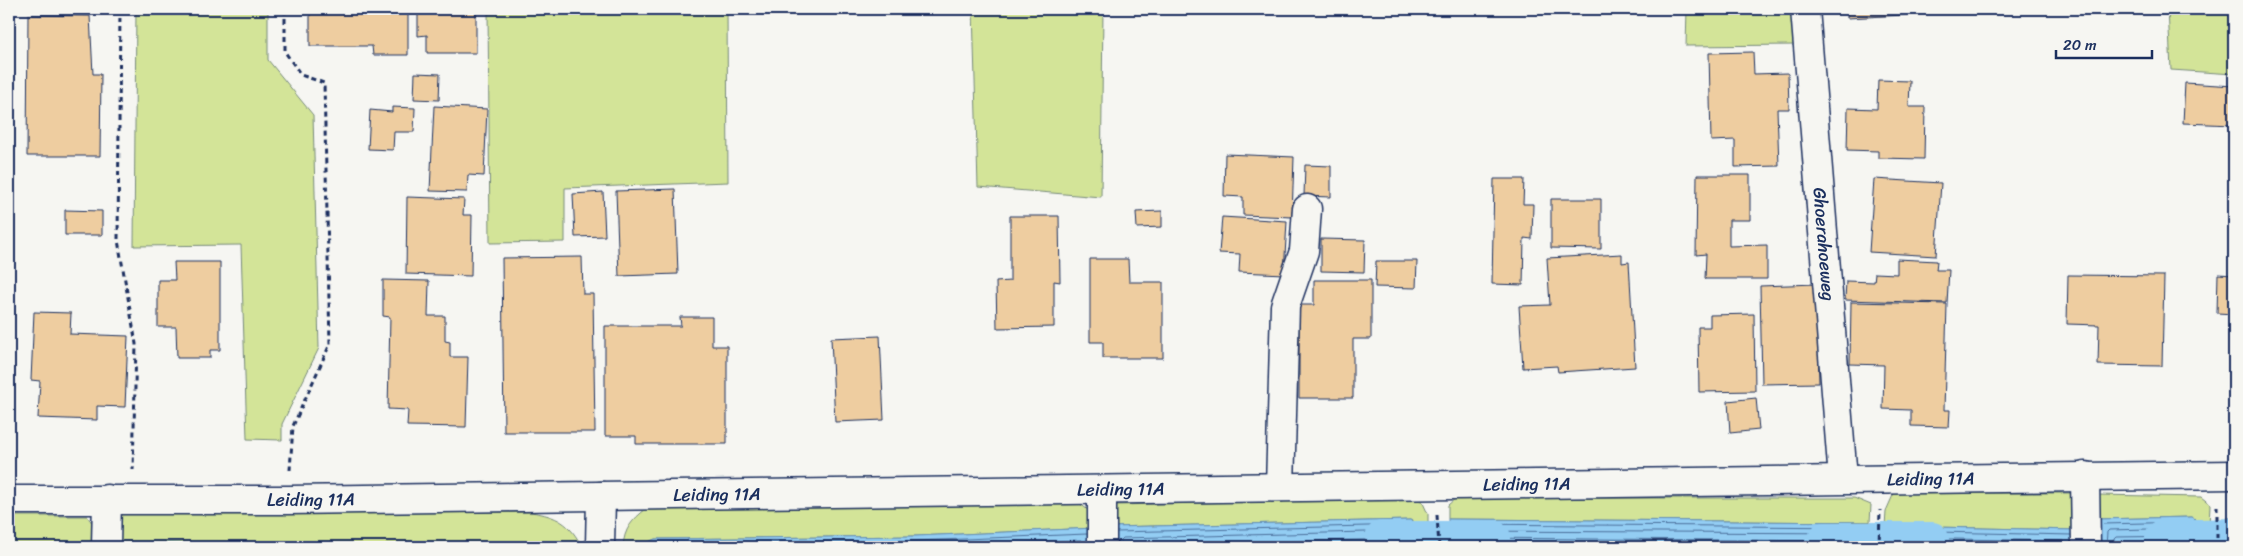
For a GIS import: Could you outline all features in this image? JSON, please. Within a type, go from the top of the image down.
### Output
[{"type":"street","name":"Ghoerahoeweg","points":[[1805,9],[1843,479]]},
{"type":"street","points":[[1280,487],[1285,306],[1304,250],[1307,209]]},
{"type":"street","name":"Leiding 11A","points":[[9,500],[288,500],[601,496],[1102,498],[1280,487],[2226,475]]},
{"type":"street","points":[[2085,476],[2086,547]]},
{"type":"street","points":[[600,547],[601,496]]},
{"type":"street","points":[[1102,498],[1102,547]]},
{"type":"street","points":[[106,547],[120,499]]},
{"type":"path","points":[[120,9],[118,240],[136,344],[120,499]]},
{"type":"path","points":[[284,9],[285,52],[301,75],[324,82],[330,344],[294,426],[288,500]]},
{"type":"path","points":[[2216,547],[2226,475]]},
{"type":"path","points":[[1879,547],[1880,479]]},
{"type":"green space","points":[[136,9],[268,9],[268,60],[313,115],[319,348],[282,424],[282,440],[247,439],[241,245],[134,246]]},
{"type":"green space","points":[[488,9],[727,9],[728,182],[565,188],[565,242],[490,243]]},
{"type":"green space","points":[[973,9],[1103,9],[1101,197],[978,187]]},
{"type":"green space","points":[[1687,9],[1795,9],[1797,45],[1686,46]]},
{"type":"green space","points":[[2168,9],[2234,9],[2234,74],[2171,70]]},
{"type":"green space","points":[[1894,493],[2071,493],[2077,530],[1885,526],[1886,511]]},
{"type":"green space","points":[[2098,495],[2201,497],[2210,504],[2209,527],[2192,517],[2096,519]]},
{"type":"green space","points":[[1405,498],[1422,501],[1428,514],[1428,529],[1410,520],[1110,527],[1116,505]]},
{"type":"green space","points":[[1456,498],[1854,498],[1871,505],[1870,522],[1448,519],[1448,505]]},
{"type":"green space","points":[[1080,504],[1095,515],[1095,528],[916,536],[655,539],[638,547],[623,547],[625,535],[630,525],[646,509]]},
{"type":"green space","points":[[531,512],[562,522],[573,532],[582,547],[420,547],[167,543],[142,547],[115,547],[117,513]]},
{"type":"green space","points":[[9,516],[87,516],[93,524],[93,547],[9,545]]},
{"type":"water","points":[[2192,517],[2209,527],[2208,547],[2095,547],[2096,519]]},
{"type":"water","points":[[2226,518],[2234,518],[2234,547],[2226,547]]},
{"type":"water","points":[[1448,519],[1870,522],[1870,547],[1448,547]]},
{"type":"water","points":[[1410,520],[1428,529],[1429,546],[1109,547],[1110,527]]},
{"type":"water","points":[[1885,526],[2077,530],[2077,547],[1885,547]]},
{"type":"water","points":[[1095,528],[1095,547],[638,547],[655,539],[916,536]]},
{"type":"water","points":[[167,543],[420,547],[142,547]]},
{"type":"building","points":[[310,9],[408,9],[408,55],[373,55],[372,46],[310,46]]},
{"type":"building","points":[[418,9],[476,9],[476,53],[427,53],[427,35],[418,36]]},
{"type":"building","points":[[1847,9],[1924,9],[1924,14],[1847,18]]},
{"type":"building","points":[[28,15],[90,16],[93,74],[101,74],[100,156],[27,156]]},
{"type":"building","points":[[1753,52],[1754,74],[1788,73],[1789,109],[1777,109],[1779,166],[1735,167],[1735,140],[1711,141],[1709,53]]},
{"type":"building","points":[[415,73],[440,74],[439,100],[414,99]]},
{"type":"building","points":[[1878,80],[1910,81],[1909,107],[1925,107],[1924,159],[1878,158],[1878,151],[1847,150],[1848,108],[1877,109]]},
{"type":"building","points":[[2185,83],[2234,86],[2234,125],[2183,123]]},
{"type":"building","points":[[434,106],[487,109],[484,176],[468,175],[467,192],[430,191]]},
{"type":"building","points":[[392,107],[415,108],[414,132],[394,132],[393,150],[368,149],[370,110],[392,112]]},
{"type":"building","points":[[1225,154],[1294,157],[1292,217],[1243,215],[1243,197],[1224,196]]},
{"type":"building","points":[[1305,165],[1331,166],[1331,197],[1304,196]]},
{"type":"building","points":[[1697,175],[1750,175],[1750,220],[1729,220],[1729,246],[1767,245],[1767,279],[1705,279],[1706,254],[1696,255]]},
{"type":"building","points":[[1494,179],[1524,179],[1523,204],[1533,204],[1532,239],[1524,238],[1523,285],[1492,284]]},
{"type":"building","points":[[1874,179],[1941,183],[1936,256],[1869,252]]},
{"type":"building","points":[[675,189],[678,274],[619,276],[616,191]]},
{"type":"building","points":[[603,192],[605,236],[575,237],[573,194]]},
{"type":"building","points":[[407,197],[464,199],[463,215],[472,215],[471,276],[406,274]]},
{"type":"building","points":[[1551,199],[1601,199],[1601,249],[1551,248]]},
{"type":"building","points":[[65,210],[102,211],[102,235],[65,235]]},
{"type":"building","points":[[1162,211],[1162,227],[1137,228],[1136,212]]},
{"type":"building","points":[[1010,216],[1059,216],[1060,282],[1054,281],[1054,327],[997,328],[996,282],[1010,281]]},
{"type":"building","points":[[1222,217],[1287,221],[1284,274],[1239,272],[1240,254],[1219,253]]},
{"type":"building","points":[[1321,239],[1365,240],[1364,272],[1321,271]]},
{"type":"building","points":[[1622,254],[1622,263],[1629,262],[1635,367],[1558,372],[1557,366],[1523,368],[1519,306],[1550,305],[1547,258]]},
{"type":"building","points":[[582,257],[583,294],[593,294],[595,432],[504,432],[502,258]]},
{"type":"building","points":[[1090,259],[1128,259],[1129,282],[1163,282],[1163,358],[1103,358],[1103,342],[1090,342]]},
{"type":"building","points":[[1897,259],[1937,261],[1936,270],[1949,270],[1947,303],[1845,300],[1846,281],[1874,282],[1875,273],[1897,274]]},
{"type":"building","points":[[1376,261],[1417,261],[1416,288],[1375,287]]},
{"type":"building","points":[[174,262],[220,262],[220,350],[210,350],[210,358],[177,358],[176,327],[158,327],[158,280],[175,280]]},
{"type":"building","points":[[2218,274],[2234,275],[2234,314],[2217,313]]},
{"type":"building","points":[[2068,275],[2164,276],[2162,366],[2098,365],[2099,325],[2067,324]]},
{"type":"building","points":[[383,280],[429,281],[428,316],[445,316],[445,341],[450,342],[450,357],[468,357],[466,427],[407,426],[408,410],[388,409],[390,317],[383,316]]},
{"type":"building","points":[[1314,280],[1371,280],[1371,339],[1353,339],[1353,398],[1299,398],[1299,305],[1314,305]]},
{"type":"building","points":[[1817,284],[1819,383],[1762,384],[1760,286]]},
{"type":"building","points":[[1851,302],[1947,304],[1944,410],[1950,410],[1949,427],[1911,426],[1911,410],[1883,409],[1884,365],[1850,364]]},
{"type":"building","points":[[34,312],[71,313],[70,334],[128,336],[125,407],[97,406],[97,420],[38,418],[40,381],[31,380]]},
{"type":"building","points":[[1754,314],[1755,391],[1699,392],[1698,327],[1710,327],[1710,315]]},
{"type":"building","points":[[680,317],[712,317],[712,346],[727,346],[727,444],[636,444],[636,436],[605,436],[605,326],[681,326]]},
{"type":"building","points":[[880,336],[884,420],[835,422],[831,338]]},
{"type":"building","points":[[1756,398],[1759,430],[1730,433],[1728,401]]},
{"type":"waterway","points":[[2162,537],[2234,535]]},
{"type":"waterway","points":[[1382,538],[1494,538]]},
{"type":"waterway","points":[[1825,539],[1932,539]]}]
